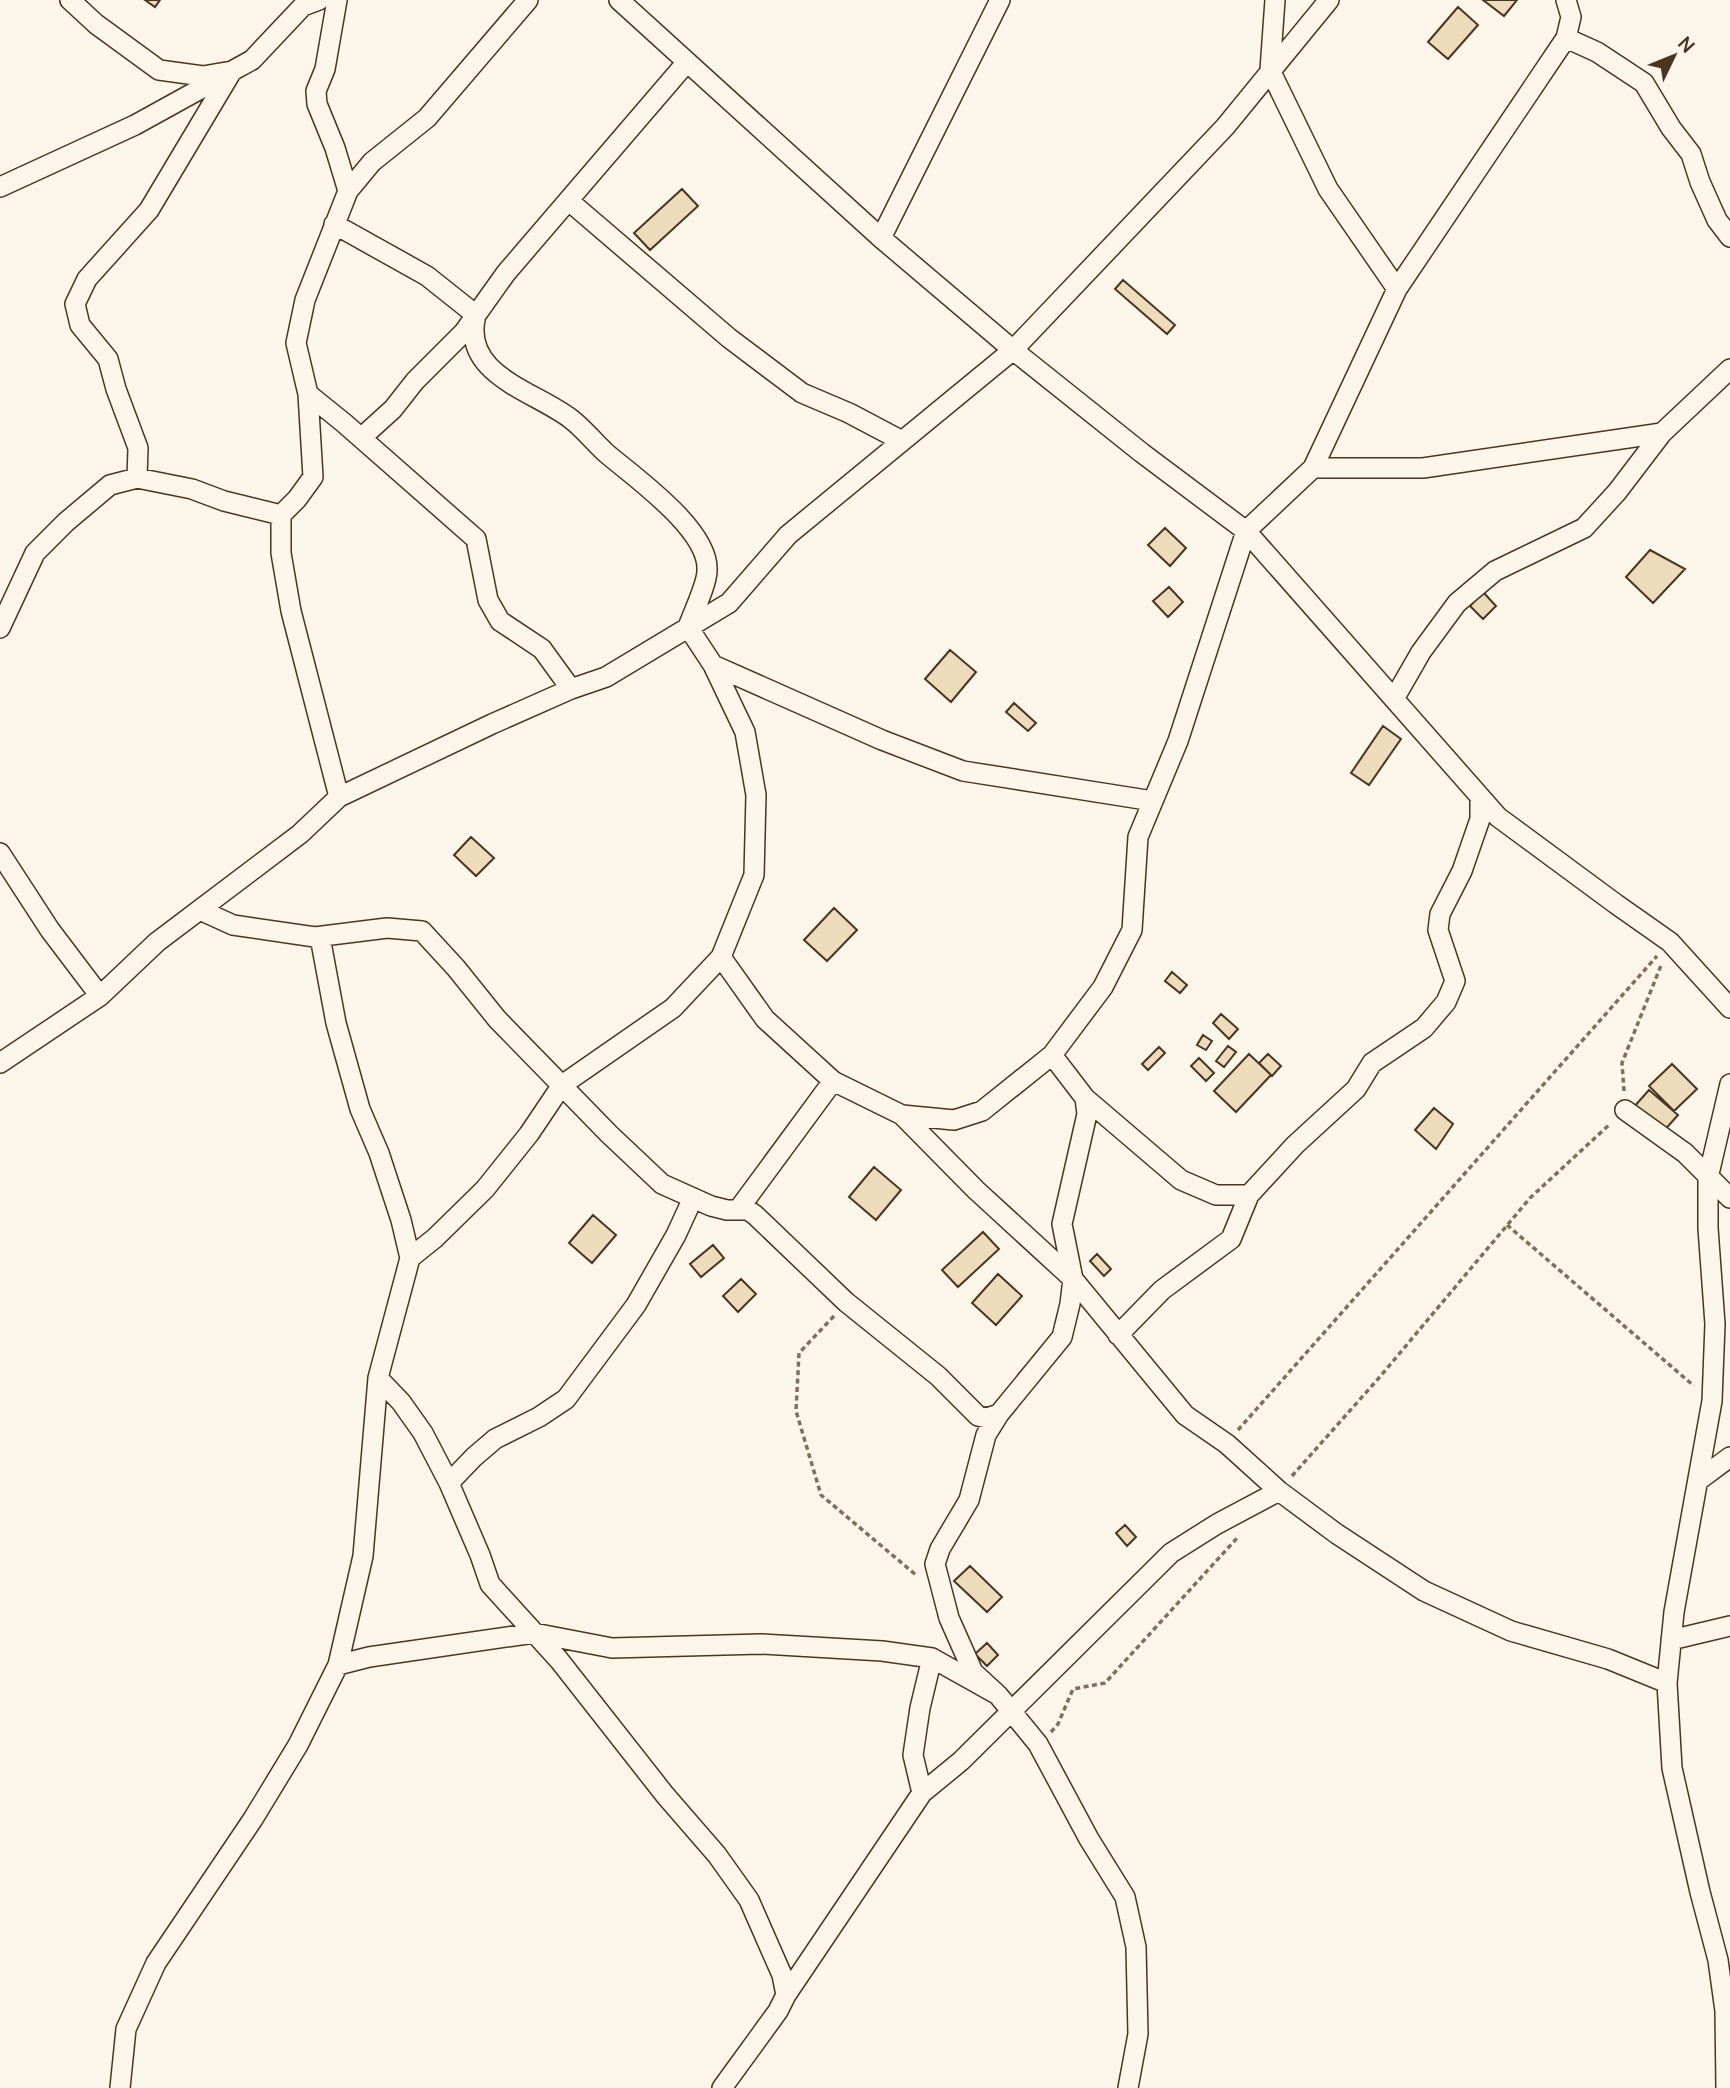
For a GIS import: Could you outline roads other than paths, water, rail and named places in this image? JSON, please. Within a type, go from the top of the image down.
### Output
[{"type":"street","points":[[70,0],[96,24],[159,70],[203,76],[232,71]]},
{"type":"street","points":[[0,187],[135,125],[252,60],[303,6],[318,0]]},
{"type":"street","points":[[337,0],[325,69],[316,92],[317,104],[335,148],[348,191]]},
{"type":"street","points":[[339,797],[291,611],[281,553],[281,515],[313,477],[308,394],[296,343],[305,300],[348,191],[372,162],[427,118],[527,0]]},
{"type":"street","points":[[619,0],[881,238],[1142,453],[1246,531],[1498,817],[1670,942],[1730,1008]]},
{"type":"street","points":[[881,238],[1000,0]]},
{"type":"street","points":[[1275,0],[1270,70],[1328,189],[1396,289]]},
{"type":"street","points":[[0,1063],[100,996],[157,942],[300,834],[339,797],[492,724],[606,677],[729,603],[788,536],[1013,349],[1225,127],[1329,0]]},
{"type":"street","points":[[902,1115],[954,1120],[982,1111],[1052,1055],[1103,987],[1132,930],[1138,837],[1178,741],[1246,531],[1313,468],[1396,289],[1566,38],[1571,18],[1566,0]]},
{"type":"street","points":[[1566,38],[1597,51],[1644,83],[1671,128],[1691,154],[1717,220],[1730,237]]},
{"type":"street","points":[[361,438],[393,409],[415,381],[464,332],[506,273],[687,62]]},
{"type":"street","points":[[137,478],[138,447],[116,389],[108,359],[80,325],[75,304],[87,279],[149,210],[232,71]]},
{"type":"street","points":[[569,201],[729,338],[802,393],[849,413],[902,441]]},
{"type":"street","points":[[334,224],[428,276],[476,315]]},
{"type":"street","points":[[476,315],[473,327],[475,345],[489,368],[571,419],[605,452],[652,489],[681,519],[704,552],[707,572],[688,627]]},
{"type":"street","points":[[1394,699],[1421,652],[1457,603],[1495,570],[1584,528],[1617,492],[1662,433],[1730,369]]},
{"type":"street","points":[[308,394],[476,539],[488,600],[500,621],[542,649],[570,690]]},
{"type":"street","points":[[1313,468],[1423,468],[1662,433]]},
{"type":"street","points":[[0,628],[35,553],[66,522],[110,485],[137,478],[192,489],[281,515]]},
{"type":"street","points":[[410,1258],[435,1238],[485,1189],[529,1134],[562,1085],[673,1008],[721,957],[754,875],[755,795],[744,732],[713,665],[688,627]]},
{"type":"street","points":[[713,665],[882,740],[963,771],[1153,802]]},
{"type":"street","points":[[1118,1335],[1163,1290],[1231,1238],[1249,1195],[1295,1146],[1356,1089],[1372,1063],[1424,1028],[1446,1002],[1455,981],[1438,930],[1440,914],[1462,871],[1480,819],[1480,797]]},
{"type":"street","points":[[0,853],[50,930],[100,996]]},
{"type":"street","points":[[200,910],[233,925],[320,937],[387,928],[422,931],[497,1019],[662,1184],[711,1206],[748,1210],[846,1302],[938,1376],[978,1416],[987,1418],[999,1414]]},
{"type":"street","points":[[120,2088],[126,2029],[156,1963],[253,1819],[298,1745],[338,1665],[363,1556],[378,1378],[410,1258],[401,1220],[379,1153],[360,1110],[335,1023],[320,937]]},
{"type":"street","points":[[721,957],[765,1019],[832,1081],[902,1115],[976,1190],[1073,1279],[1185,1415],[1227,1444],[1279,1491],[1337,1534],[1424,1591],[1511,1631],[1608,1659],[1667,1683]]},
{"type":"street","points":[[1052,1055],[1086,1098],[1181,1180],[1216,1195],[1249,1195]]},
{"type":"street","points":[[738,1210],[832,1081]]},
{"type":"street","points":[[1726,2088],[1728,2012],[1672,1768],[1667,1683],[1674,1612],[1712,1401],[1715,1324],[1708,1178],[1730,1084]]},
{"type":"street","points":[[1086,1098],[1087,1114],[1062,1224],[1073,1279],[1062,1337],[999,1414],[986,1435],[969,1500],[940,1549],[935,1564],[949,1618],[973,1672],[998,1695],[1038,1744],[1125,1897],[1136,1947],[1138,2035],[1128,2088]]},
{"type":"street","points":[[1625,1110],[1685,1153],[1730,1198]]},
{"type":"street","points":[[449,1483],[495,1439],[539,1418],[566,1399],[636,1305],[676,1235],[693,1198]]},
{"type":"street","points":[[378,1378],[401,1402],[423,1433],[449,1483],[490,1584],[559,1660],[657,1785],[717,1855],[748,1900],[782,1975],[786,1995]]},
{"type":"street","points":[[1699,1480],[1730,1457]]},
{"type":"street","points":[[722,2088],[778,2011],[786,1995],[922,1793],[961,1761],[1171,1553],[1217,1524],[1279,1491]]},
{"type":"street","points":[[1671,1640],[1730,1626]]},
{"type":"street","points":[[338,1665],[369,1657],[534,1633],[612,1648],[761,1644],[882,1651],[932,1658],[998,1695]]},
{"type":"street","points":[[922,1793],[914,1755],[920,1708],[932,1658]]}]
